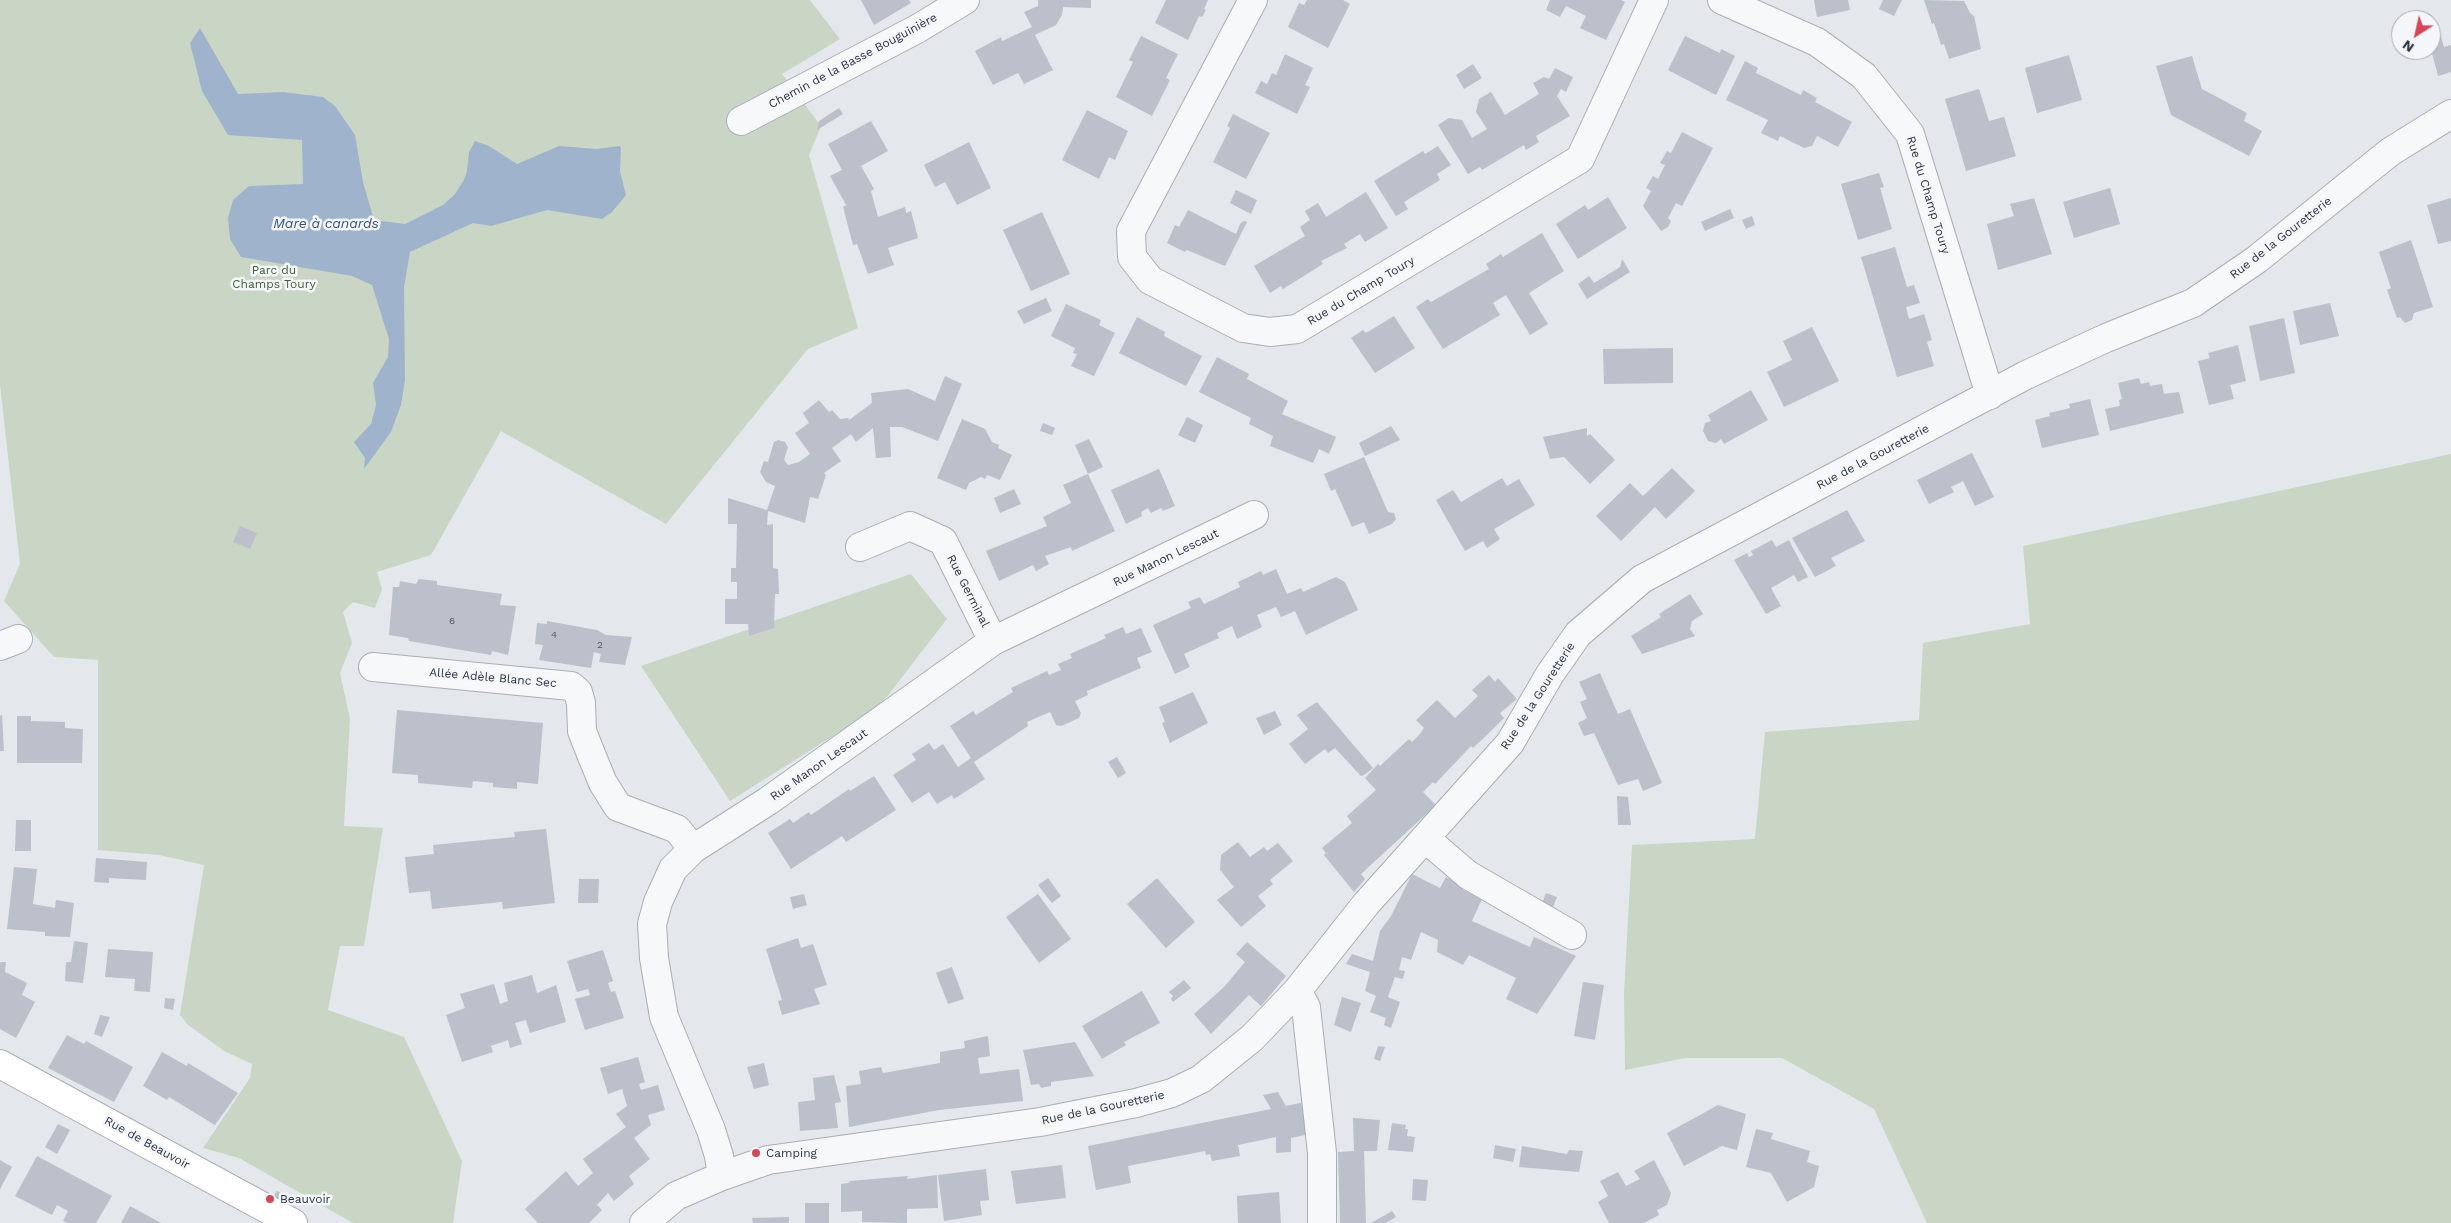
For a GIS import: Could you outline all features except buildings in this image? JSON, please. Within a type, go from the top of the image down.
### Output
[{"type":"street","name":"Chemin de la Basse Bouguinière","points":[[741,121],[917,30],[965,0]]},
{"type":"street","name":"Rue du Champ Toury","points":[[1253,0],[1131,231],[1132,257],[1150,280],[1243,328],[1270,332],[1297,330],[1580,159],[1654,0]]},
{"type":"street","name":"Rue du Champ Toury","points":[[1722,0],[1816,42],[1864,76],[1910,134],[1990,395]]},
{"type":"street","name":"Rue de la Gouretterie","points":[[644,1223],[676,1196],[722,1176],[768,1160],[1040,1122],[1136,1103],[1172,1093],[1201,1079],[1252,1038],[1297,991],[1366,904],[1510,743],[1550,674],[1578,634],[1642,579],[1990,395],[2106,338],[2193,303],[2256,260],[2390,152],[2451,114]]},
{"type":"street","name":"Rue Manon Lescaut","points":[[722,1176],[719,1156],[711,1130],[664,1017],[654,958],[652,924],[658,902],[673,869],[693,849],[768,801],[993,641],[1254,515]]},
{"type":"street","name":"Rue Germinal","points":[[860,548],[910,526],[943,541],[993,641]]},
{"type":"street","name":"Allée Adèle Blanc Sec","points":[[373,667],[571,686],[578,692],[582,703],[582,731],[588,747],[603,783],[618,807],[677,829],[693,849]]},
{"type":"street","points":[[1425,838],[1468,875],[1572,935]]},
{"type":"street","points":[[1297,991],[1306,1007],[1322,1153],[1322,1223]]},
{"type":"street","name":"Rue de Beauvoir","points":[[0,1064],[293,1223]]},
{"type":"green space","name":"Parc du Champs Toury","points":[[0,0],[810,0],[840,39],[782,74],[821,126],[809,155],[858,328],[808,349],[666,524],[501,431],[431,555],[377,572],[382,589],[375,608],[353,602],[343,612],[352,643],[340,673],[350,719],[344,826],[383,828],[364,946],[340,946],[328,1010],[404,1037],[462,1161],[453,1223],[353,1223],[239,1158],[203,1148],[250,1078],[252,1064],[226,1052],[188,1025],[180,1015],[204,865],[159,855],[98,850],[98,660],[54,657],[4,601],[20,564],[0,384]]},
{"type":"green space","points":[[2451,454],[2451,1223],[1927,1223],[1874,1109],[1782,1058],[1685,1058],[1625,1070],[1624,994],[1632,845],[1755,839],[1765,732],[1919,720],[1923,643],[2030,624],[2023,546]]},
{"type":"green space","points":[[911,574],[947,619],[879,707],[730,801],[641,666]]},
{"type":"water","name":"Mare à canards","points":[[200,28],[238,94],[283,92],[323,97],[335,106],[355,135],[363,182],[374,220],[405,224],[443,205],[455,194],[464,180],[469,152],[475,141],[489,146],[517,164],[559,146],[596,149],[620,146],[621,148],[620,171],[626,195],[612,212],[602,219],[547,210],[491,226],[473,223],[410,252],[404,287],[405,380],[401,405],[391,432],[364,469],[365,458],[354,442],[371,424],[376,405],[373,383],[388,357],[389,339],[372,285],[352,276],[241,257],[230,239],[228,218],[233,200],[249,186],[303,184],[302,140],[228,135],[202,91],[190,43]]},
{"type":"place","name":"Camping","points":[[756,1153]]},
{"type":"place","name":"Beauvoir","points":[[270,1199]]}]
